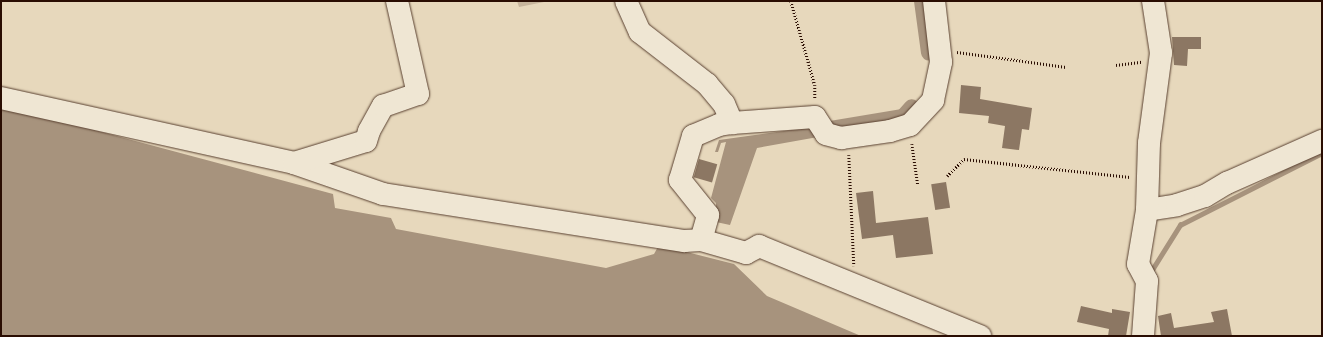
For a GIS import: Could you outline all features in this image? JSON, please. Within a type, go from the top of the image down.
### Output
[{"type":"street","points":[[294,163],[366,141],[368,131],[383,106],[418,94],[397,1]]},
{"type":"street","points":[[626,1],[640,32],[707,84],[724,104],[732,124]]},
{"type":"street","points":[[701,240],[708,215],[680,180],[693,136],[718,125],[732,124],[820,125],[841,138],[890,131],[910,125],[934,100],[941,62],[934,1]]},
{"type":"street","points":[[1143,336],[1147,282],[1138,264],[1147,210],[1149,143],[1160,60],[1153,1]]},
{"type":"street","points":[[1,98],[294,163],[383,194],[684,241],[701,240],[746,253],[759,246],[980,336]]},
{"type":"street","points":[[1147,210],[1177,205],[1205,196],[1227,183],[1322,141]]},
{"type":"path","points":[[791,1],[815,85],[820,125]]},
{"type":"path","points":[[939,49],[1066,67]]},
{"type":"path","points":[[1116,65],[1160,60]]},
{"type":"path","points":[[910,125],[918,185]]},
{"type":"path","points":[[848,137],[855,256],[852,285]]},
{"type":"path","points":[[947,176],[964,158],[1148,179]]},
{"type":"shaded area","points":[[517,1],[549,1],[519,7]]},
{"type":"shaded area","points":[[1,105],[333,194],[335,208],[391,218],[396,229],[606,268],[654,254],[659,245],[734,264],[767,296],[861,336],[1,336]]},
{"type":"shaded area","points":[[813,127],[818,137],[757,148],[730,225],[716,222],[716,203],[711,198],[726,142],[721,143],[718,152],[715,152],[719,140]]},
{"type":"building","points":[[1172,37],[1201,37],[1201,49],[1188,49],[1187,66],[1174,65]]},
{"type":"building","points":[[961,85],[981,87],[980,99],[1032,108],[1029,130],[1022,129],[1019,150],[1002,148],[1005,126],[988,123],[989,116],[959,113]]},
{"type":"building","points":[[699,159],[717,164],[712,183],[694,177]]},
{"type":"building","points":[[946,182],[950,208],[935,210],[931,184]]},
{"type":"building","points":[[873,191],[876,223],[928,217],[933,254],[896,258],[893,235],[862,239],[856,193]]},
{"type":"building","points":[[1081,306],[1112,313],[1112,309],[1130,312],[1126,336],[1108,336],[1109,329],[1077,322]]},
{"type":"building","points":[[1227,309],[1232,336],[1161,336],[1158,316],[1171,313],[1174,328],[1214,322],[1211,312]]},
{"type":"waterway","points":[[922,1],[929,53]]},
{"type":"waterway","points":[[825,130],[903,117],[912,107]]},
{"type":"waterway","points":[[1150,273],[1180,225],[1322,153]]}]
